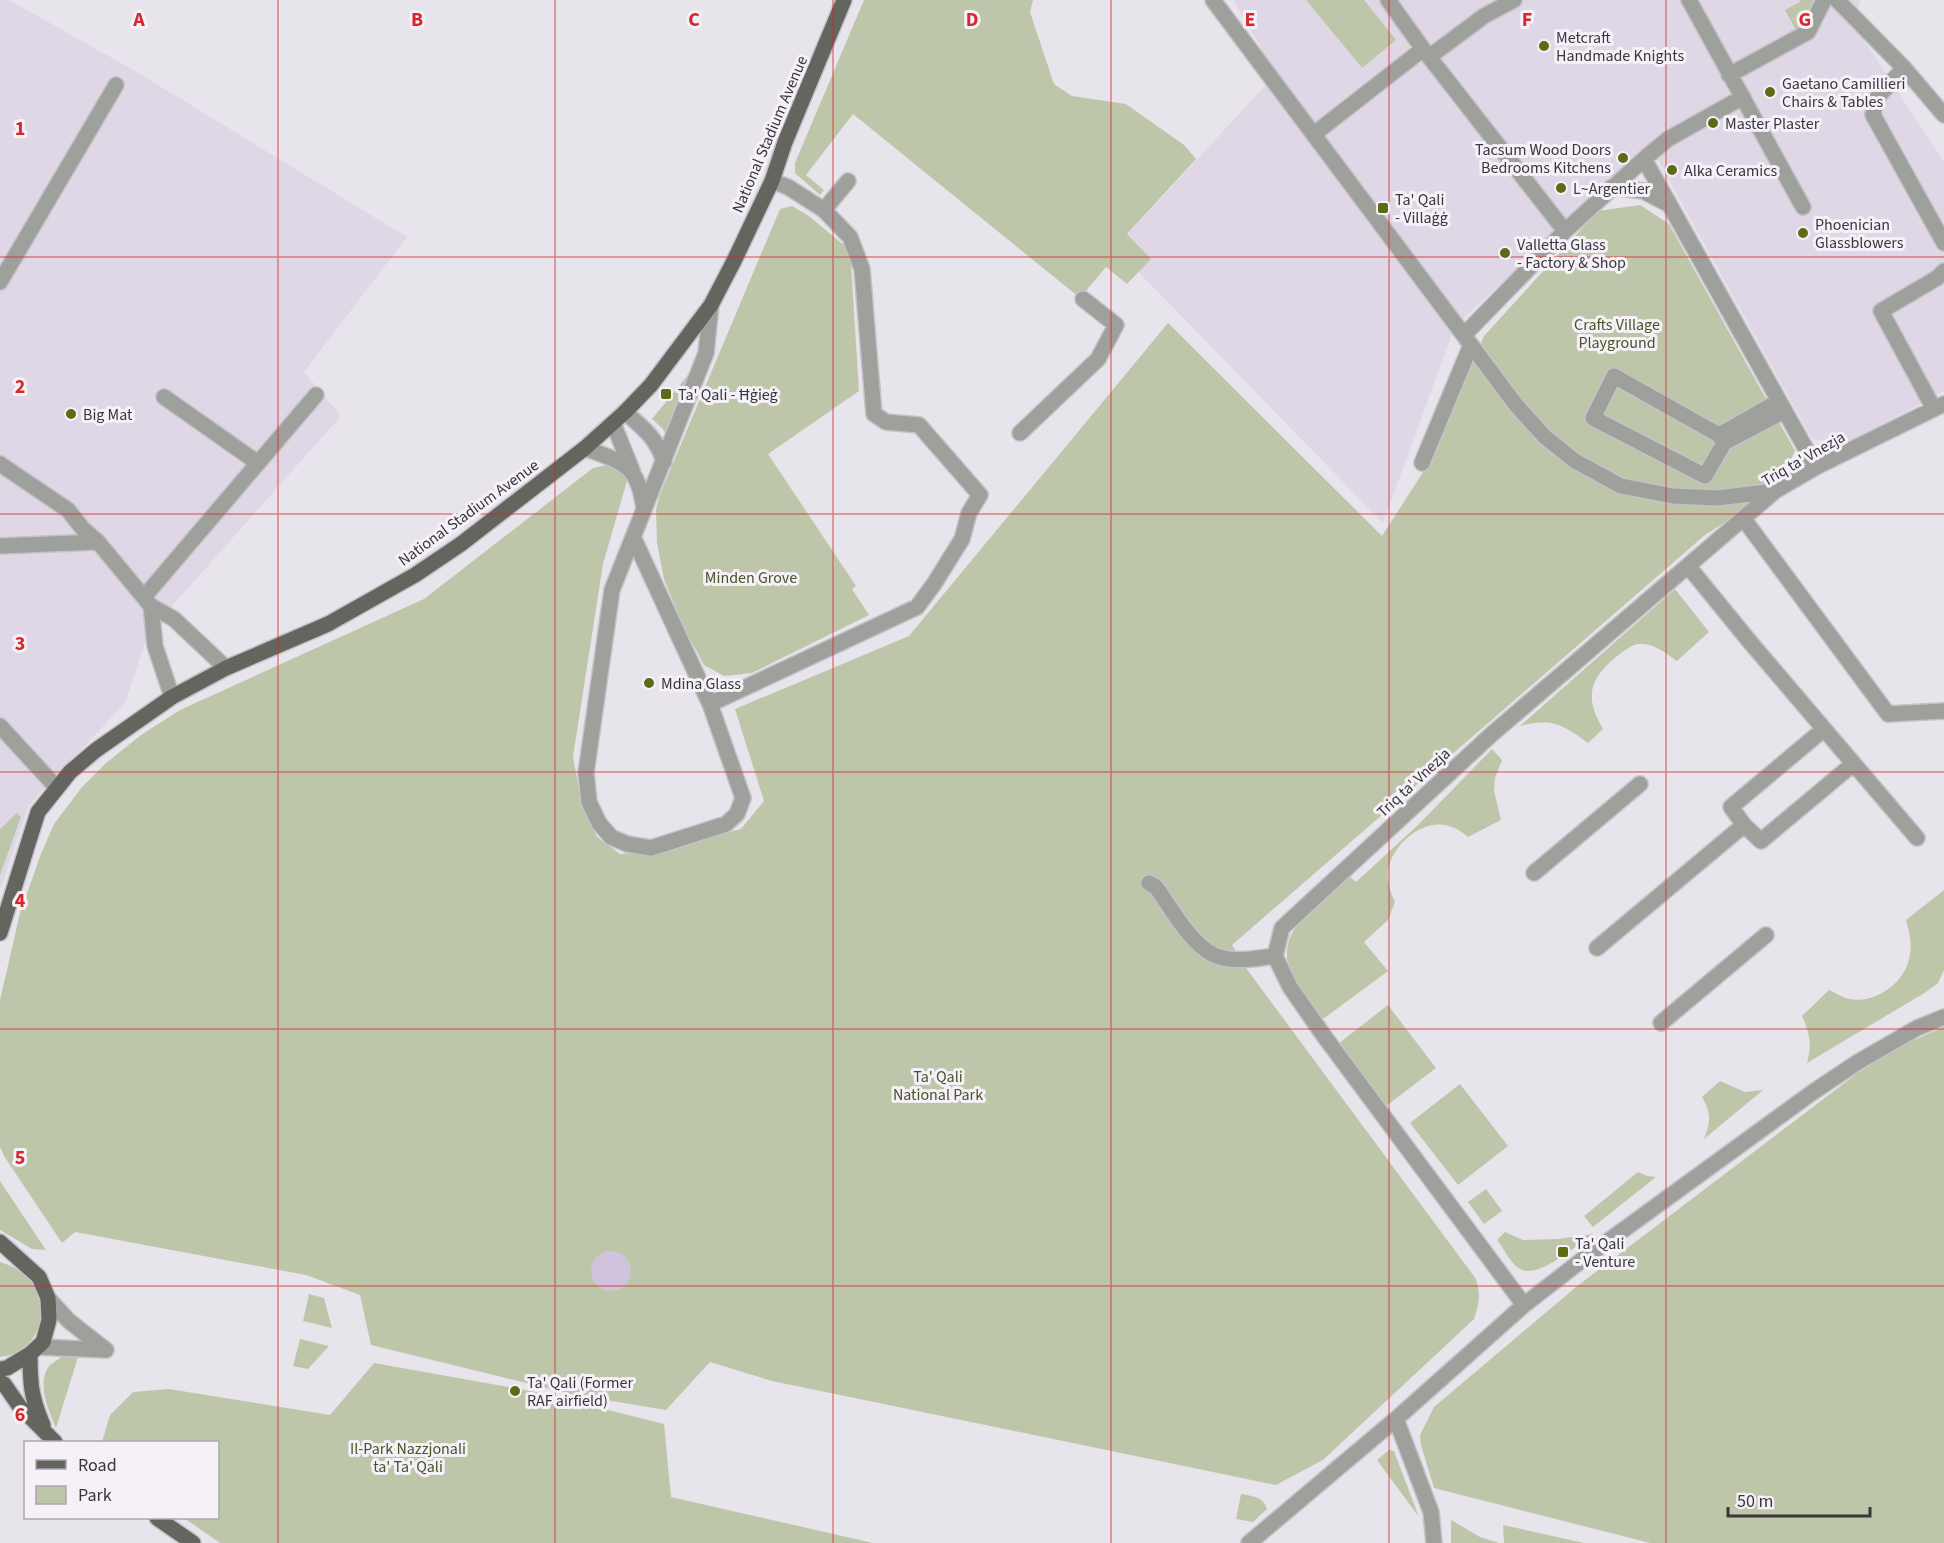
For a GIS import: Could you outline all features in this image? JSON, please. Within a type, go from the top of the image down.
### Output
[{"type":"main road","name":"National Stadium Avenue","points":[[0,933],[38,812],[70,772],[96,750],[172,697],[226,668],[328,624],[415,575],[461,544],[585,448],[651,385],[711,305],[771,181],[844,0]]},
{"type":"main road","points":[[0,1242],[39,1278],[48,1298],[49,1320],[43,1342],[34,1351],[7,1368],[0,1369]]},
{"type":"main road","points":[[0,1254],[23,1262]]},
{"type":"main road","points":[[34,1351],[30,1383],[33,1402],[50,1437]]},
{"type":"main road","points":[[0,1382],[50,1437]]},
{"type":"main road","points":[[158,1519],[193,1543]]},
{"type":"street","points":[[1213,0],[1516,405],[1545,438],[1575,461],[1621,486],[1672,496],[1717,498],[1775,491]]},
{"type":"street","points":[[1388,0],[1426,53],[1565,231]]},
{"type":"street","points":[[1314,135],[1426,53],[1514,0]]},
{"type":"street","points":[[1689,0],[1803,207]]},
{"type":"street","points":[[1730,75],[1808,32],[1824,0]]},
{"type":"street","points":[[1837,0],[1904,68],[1944,115]]},
{"type":"street","points":[[1904,68],[1876,99],[1872,115],[1944,243]]},
{"type":"street","points":[[0,282],[116,85]]},
{"type":"street","points":[[1422,463],[1468,340],[1565,231],[1612,187],[1668,139],[1743,97]]},
{"type":"street","points":[[1644,159],[1816,467]]},
{"type":"street","points":[[710,704],[917,608],[962,539],[969,513],[980,495],[920,425],[886,422],[874,414],[862,269],[850,237],[824,210],[788,187],[771,181]]},
{"type":"street","points":[[824,210],[848,181]]},
{"type":"street","points":[[1612,187],[1643,191],[1670,205]]},
{"type":"street","points":[[1939,406],[1881,311],[1937,278],[1944,271]]},
{"type":"street","points":[[1020,433],[1098,359],[1116,325],[1083,299]]},
{"type":"street","points":[[634,539],[710,704],[743,798],[737,814],[726,824],[651,848],[627,844],[610,837],[599,823],[589,802],[586,773],[612,590],[706,353],[711,305]]},
{"type":"street","points":[[1721,439],[1614,376],[1593,418],[1705,476],[1721,439],[1782,406]]},
{"type":"street","points":[[172,697],[155,646],[148,602],[258,463],[316,395]]},
{"type":"street","points":[[164,397],[258,463]]},
{"type":"street","name":"Triq ta' Vnezja","points":[[1275,956],[1282,928],[1492,734],[1775,491],[1816,467],[1939,406]]},
{"type":"street","points":[[625,412],[650,434],[659,447],[663,462]]},
{"type":"street","points":[[613,423],[641,487],[644,512]]},
{"type":"street","points":[[585,448],[622,462],[633,473]]},
{"type":"street","points":[[0,464],[68,510],[148,602],[174,619],[226,668]]},
{"type":"street","points":[[1743,518],[1888,714],[1944,711]]},
{"type":"street","points":[[0,546],[98,542]]},
{"type":"street","points":[[1688,566],[1917,838]]},
{"type":"street","points":[[0,726],[57,788]]},
{"type":"street","points":[[1824,729],[1731,807],[1744,825],[1761,841],[1853,764]]},
{"type":"street","points":[[1534,873],[1640,784]]},
{"type":"street","points":[[1597,948],[1744,825]]},
{"type":"street","points":[[1149,883],[1156,887],[1205,951],[1222,958],[1243,960],[1275,956],[1290,987],[1324,1036],[1524,1305]]},
{"type":"street","points":[[1661,1023],[1766,935]]},
{"type":"street","points":[[1249,1543],[1396,1419],[1524,1305],[1582,1260],[1813,1092],[1858,1062],[1917,1028],[1944,1017]]},
{"type":"street","points":[[34,1351],[106,1350],[69,1321],[48,1298]]},
{"type":"street","points":[[1396,1419],[1431,1512],[1434,1543]]},
{"type":"shaded area","points":[[0,0],[9,0],[130,68],[407,237],[304,372],[341,416],[149,632],[125,703],[29,805],[0,890]]},
{"type":"shaded area","points":[[1233,0],[1860,0],[1856,28],[1944,162],[1944,391],[1847,444],[1812,439],[1650,146],[1455,326],[1383,523],[1115,248],[1276,74]]},
{"type":"shaded area","points":[[611,1251],[619,1252],[625,1257],[630,1263],[630,1279],[625,1285],[619,1290],[611,1291],[603,1290],[597,1285],[592,1279],[591,1271],[592,1263],[597,1257],[603,1252]]},
{"type":"green space","points":[[864,0],[1033,0],[1030,12],[1054,84],[1072,96],[1126,104],[1184,145],[1196,159],[1127,234],[1151,259],[1127,284],[1106,267],[1080,298],[853,114],[806,175],[824,190],[820,195],[795,173],[795,163]]},
{"type":"green space","points":[[1306,0],[1364,0],[1396,40],[1362,68]]},
{"type":"green space","points":[[1799,0],[1814,0],[1797,32],[1785,10],[1800,2]]},
{"type":"green space","name":"Ta' Qali National Park","points":[[1640,205],[1669,224],[1795,451],[1775,491],[1705,535],[1232,945],[1246,968],[1476,1279],[1479,1294],[1474,1319],[1323,1460],[1276,1485],[772,1381],[710,1362],[666,1410],[575,1395],[371,1345],[360,1295],[306,1275],[75,1232],[62,1243],[4,1156],[0,1147],[0,1000],[20,913],[41,854],[54,824],[82,787],[106,763],[141,735],[180,710],[424,599],[593,468],[610,464],[629,474],[603,564],[573,757],[582,805],[597,837],[620,854],[645,852],[741,829],[764,801],[735,709],[909,636],[1168,323],[1382,536],[1436,452],[1484,336],[1598,211]]},
{"type":"green space","name":"Minden Grove","points":[[792,206],[809,216],[845,246],[851,263],[859,391],[768,454],[856,586],[852,589],[869,615],[752,673],[724,676],[704,665],[683,626],[664,579],[657,543],[656,510],[660,494],[780,209]]},
{"type":"green space","points":[[701,359],[669,439],[652,419]]},
{"type":"green space","points":[[1675,589],[1709,632],[1677,661],[1655,647],[1640,644],[1633,645],[1607,665],[1592,690],[1594,708],[1603,729],[1588,743],[1556,724],[1540,723],[1520,726]]},
{"type":"green space","points":[[1492,749],[1502,760],[1495,778],[1494,791],[1501,820],[1468,837],[1452,827],[1431,825],[1412,834],[1403,842],[1396,850],[1388,870],[1389,886],[1395,902],[1388,920],[1364,942],[1388,971],[1323,1019],[1297,985],[1289,967],[1287,951],[1291,936],[1299,923],[1310,910],[1350,877],[1356,882],[1418,825]]},
{"type":"green space","points":[[17,813],[21,817],[0,875],[0,829]]},
{"type":"green space","points":[[1944,890],[1944,970],[1938,983],[1807,1063],[1809,1039],[1802,1016],[1829,990],[1847,998],[1861,1000],[1881,994],[1898,981],[1908,963],[1910,953],[1911,945],[1906,920]]},
{"type":"green space","points":[[1388,1005],[1436,1068],[1386,1106],[1338,1044]]},
{"type":"green space","points":[[1944,1027],[1944,1543],[1650,1543],[1434,1488],[1420,1435],[1434,1407],[1576,1287],[1859,1072],[1905,1044]]},
{"type":"green space","points":[[1720,1081],[1745,1092],[1763,1090],[1704,1139],[1709,1117],[1702,1097]]},
{"type":"green space","points":[[1460,1084],[1508,1146],[1458,1185],[1410,1123]]},
{"type":"green space","points":[[1638,1172],[1656,1177],[1593,1227],[1584,1216]]},
{"type":"green space","points":[[0,1181],[46,1250],[32,1249],[0,1230]]},
{"type":"green space","points":[[1486,1189],[1502,1211],[1484,1224],[1468,1202]]},
{"type":"green space","points":[[1505,1232],[1523,1240],[1558,1239],[1593,1234],[1558,1259],[1537,1270],[1528,1271],[1520,1269],[1513,1263],[1497,1240]]},
{"type":"green space","points":[[0,1262],[18,1270],[31,1282],[39,1297],[41,1313],[38,1328],[30,1341],[18,1352],[0,1357]]},
{"type":"green space","points":[[309,1294],[324,1298],[332,1328],[303,1321]]},
{"type":"green space","points":[[300,1339],[329,1346],[308,1369],[293,1366]]},
{"type":"green space","points":[[61,1357],[78,1357],[56,1428],[45,1397],[44,1381],[49,1366]]},
{"type":"green space","name":"Il-Park Nazzjonali ta' Ta' Qali","points":[[374,1363],[536,1392],[664,1424],[671,1497],[873,1543],[220,1543],[185,1519],[219,1519],[219,1441],[102,1441],[110,1415],[133,1392],[169,1389],[330,1415]]},
{"type":"green space","points":[[1389,1450],[1394,1451],[1419,1517],[1377,1460]]},
{"type":"green space","points":[[1241,1494],[1257,1498],[1267,1509],[1253,1522],[1236,1519]]},
{"type":"green space","points":[[1451,1520],[1480,1537],[1499,1543],[1451,1543]]},
{"type":"green space","points":[[1503,1525],[1584,1543],[1504,1543]]},
{"type":"place","name":"Metcraft Handmade Knights","points":[[1544,46]]},
{"type":"place","name":"Gaetano Camillieri Chairs & Tables","points":[[1770,92]]},
{"type":"place","name":"Master Plaster","points":[[1713,123]]},
{"type":"place","name":"Tacsum Wood Doors Bedrooms Kitchens","points":[[1623,158]]},
{"type":"place","name":"Alka Ceramics","points":[[1672,170]]},
{"type":"place","name":"L~Argentier","points":[[1561,188]]},
{"type":"place","name":"Ta' Qali - Villaġġ","points":[[1383,208]]},
{"type":"place","name":"Phoenician Glassblowers","points":[[1803,233]]},
{"type":"place","name":"Valletta Glass - Factory & Shop","points":[[1505,253]]},
{"type":"place","name":"Ta' Qali - Ħġieġ","points":[[666,394]]},
{"type":"place","name":"Big Mat","points":[[71,414]]},
{"type":"place","name":"Mdina Glass","points":[[649,683]]},
{"type":"place","name":"Ta' Qali - Venture","points":[[1563,1252]]},
{"type":"place","name":"Ta' Qali (Former RAF airfield)","points":[[515,1391]]},
{"type":"park label","name":"Crafts Village Playground","points":[[1617,333]]}]
